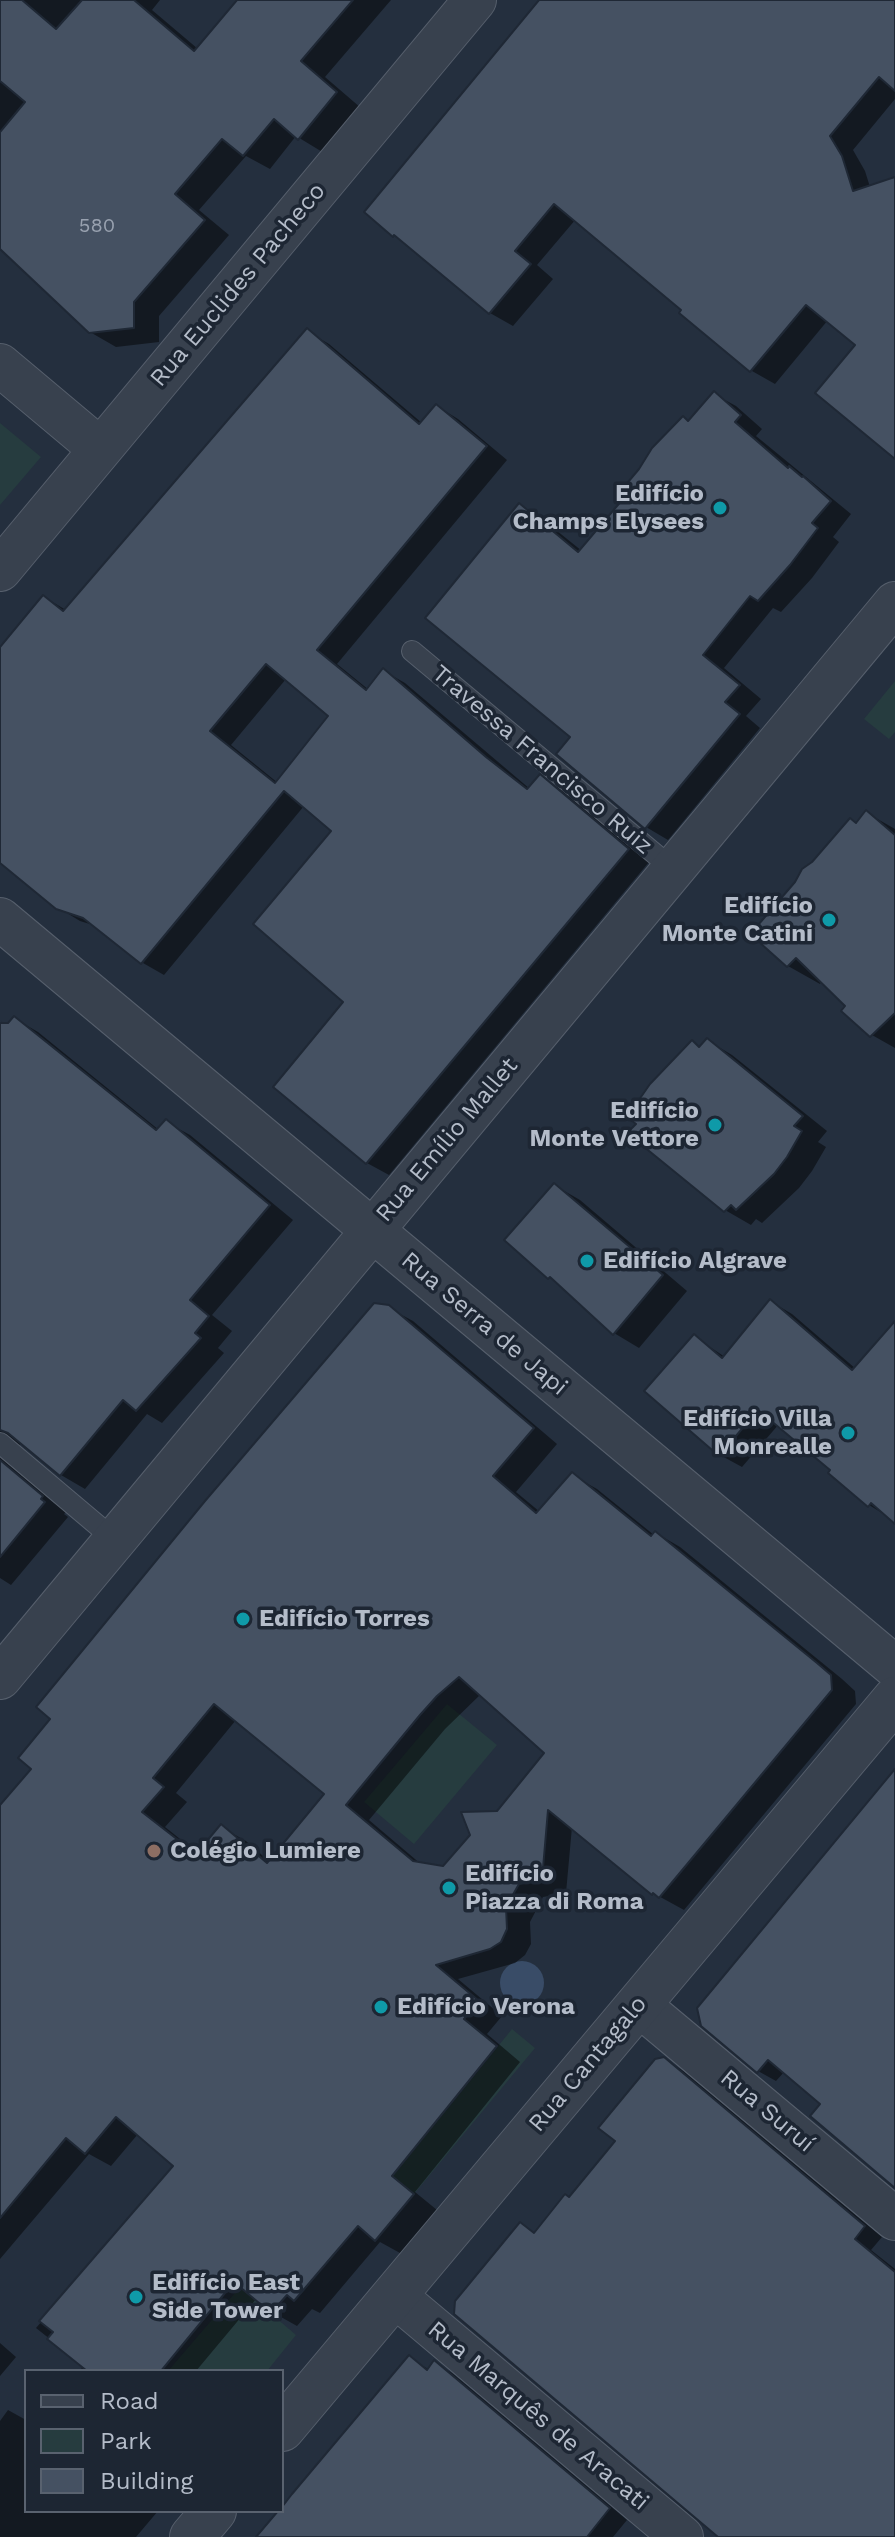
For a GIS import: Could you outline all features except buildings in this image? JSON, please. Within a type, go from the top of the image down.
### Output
[{"type":"street","name":"Rua Euclides Pacheco","points":[[0,570],[475,0]]},
{"type":"street","points":[[0,365],[100,449]]},
{"type":"street","name":"Rua Emílio Mallet","points":[[0,1678],[895,603]]},
{"type":"street","name":"Rua Serra de Japi","points":[[0,919],[895,1667]]},
{"type":"street","name":"Rua Cantagalo","points":[[284,2427],[895,1699]]},
{"type":"street","name":"Rua Suruí","points":[[639,2005],[895,2219]]},
{"type":"street","name":"Rua Marquês de Aracati","points":[[394,2295],[682,2537]]},
{"type":"street","points":[[192,2537],[212,2513]]},
{"type":"lane","name":"Travessa Francisco Ruiz","points":[[412,651],[673,869]]},
{"type":"lane","points":[[0,1443],[115,1540]]},
{"type":"green space","points":[[0,423],[41,457],[0,505]]},
{"type":"green space","points":[[895,681],[895,732],[889,739],[864,719]]},
{"type":"green space","points":[[447,1704],[497,1745],[414,1844],[364,1802]]},
{"type":"green space","points":[[512,2029],[535,2048],[414,2194],[392,2177]]},
{"type":"green space","points":[[240,2287],[296,2335],[269,2369],[170,2369]]},
{"type":"water","points":[[522,1961],[538,1967],[544,1983],[538,1999],[522,2005],[506,1999],[500,1983],[506,1967]]},
{"type":"place","name":"Edifício Champs Elysees","points":[[720,508]]},
{"type":"place","name":"Edifício Monte Catini","points":[[829,920]]},
{"type":"place","name":"Edifício Monte Vettore","points":[[715,1125]]},
{"type":"place","name":"Edifício Algrave","points":[[587,1261]]},
{"type":"place","name":"Edifício Villa Monrealle","points":[[848,1433]]},
{"type":"place","name":"Edifício Torres","points":[[243,1619]]},
{"type":"place","name":"Colégio Lumiere","points":[[154,1851]]},
{"type":"place","name":"Edifício Piazza di Roma","points":[[449,1888]]},
{"type":"place","name":"Edifício Verona","points":[[381,2007]]},
{"type":"place","name":"Edifício East Side Tower","points":[[136,2297]]}]
